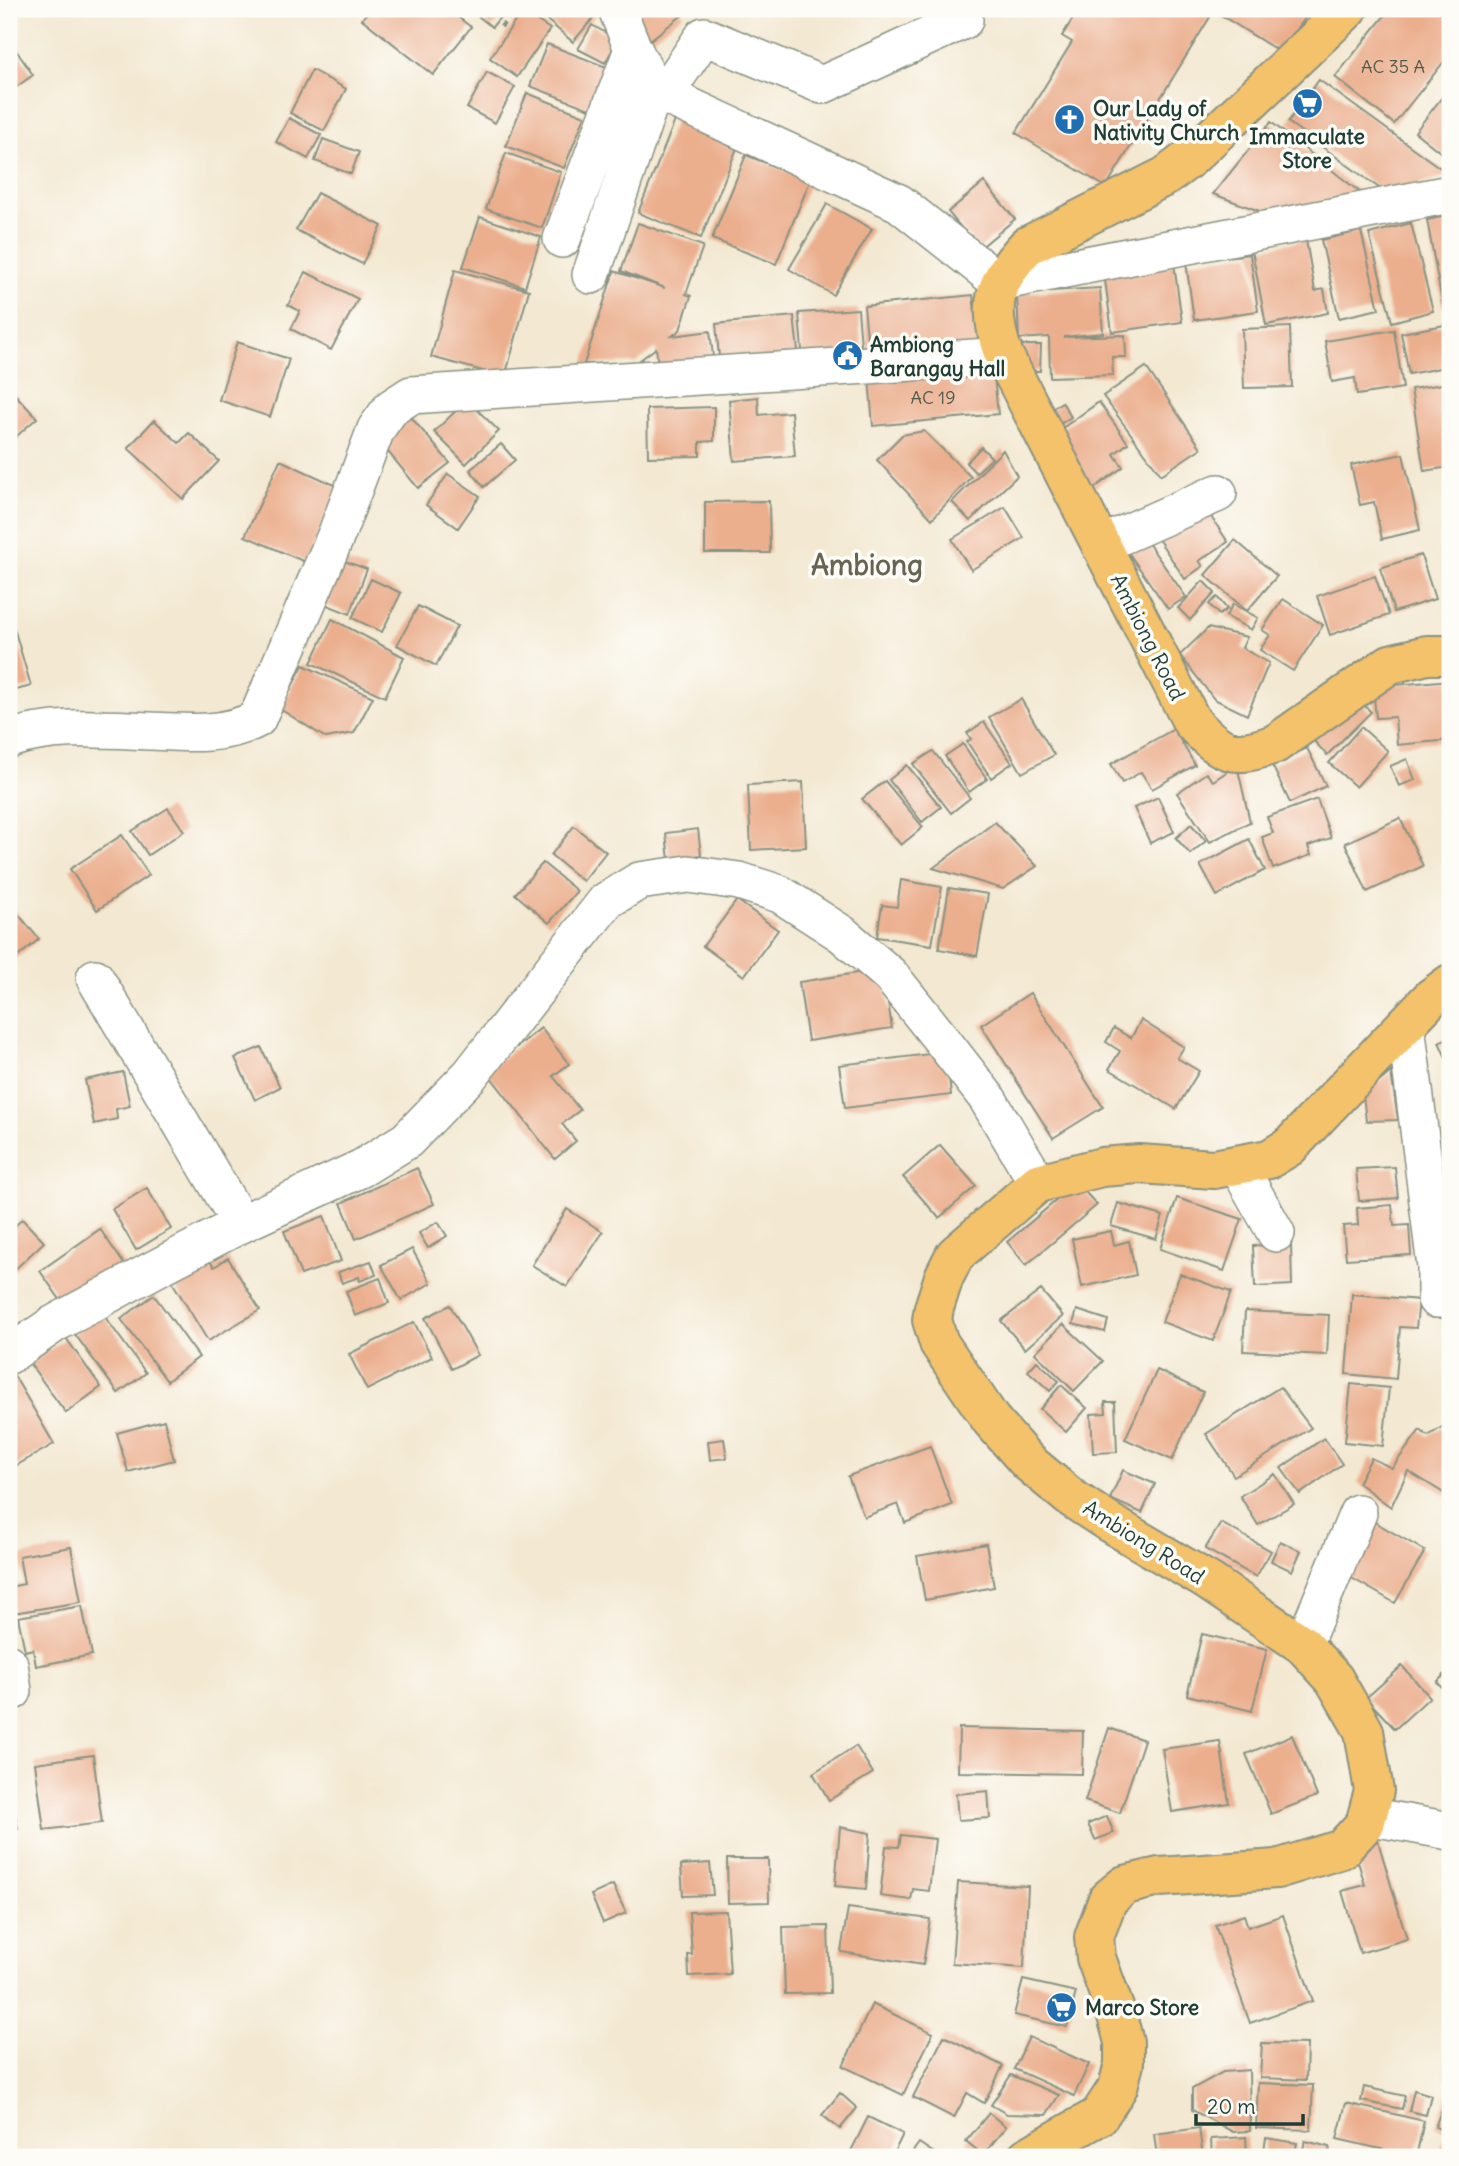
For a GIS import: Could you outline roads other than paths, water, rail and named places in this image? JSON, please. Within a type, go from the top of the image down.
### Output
[{"type":"main road","points":[[999,282],[1012,261],[1027,246],[1166,176],[1191,157],[1348,9]]},
{"type":"main road","name":"Ambiong Road","points":[[999,282],[995,304],[995,332],[1004,356],[1192,722],[1211,743],[1228,752],[1254,752],[1275,744],[1390,664],[1427,655],[1450,655]]},
{"type":"main road","name":"Ambiong Road","points":[[1027,2157],[1099,2116],[1118,2087],[1124,2064],[1124,2042],[1118,2016],[1096,1958],[1094,1937],[1108,1899],[1125,1885],[1159,1877],[1277,1869],[1342,1849],[1364,1824],[1374,1791],[1364,1731],[1334,1679],[1303,1645],[1220,1589],[1070,1497],[1028,1462],[990,1420],[939,1343],[933,1320],[944,1277],[955,1255],[1038,1183],[1102,1167],[1139,1164],[1214,1169],[1269,1159],[1289,1147],[1431,998],[1450,984]]},
{"type":"street","points":[[617,9],[633,49],[659,93],[899,202],[999,282],[1450,194]]},
{"type":"street","points":[[591,275],[659,93],[704,36],[822,85],[964,20]]},
{"type":"street","points":[[562,239],[633,49]]},
{"type":"street","points":[[9,739],[37,730],[110,729],[200,733],[244,726],[257,719],[337,533],[376,429],[391,408],[411,395],[1004,356]]},
{"type":"street","points":[[1100,545],[1218,493]]},
{"type":"street","points":[[9,1355],[65,1318],[241,1224],[362,1168],[407,1140],[470,1075],[606,901],[639,881],[688,874],[739,881],[780,894],[842,934],[890,975],[987,1098],[1038,1183]]},
{"type":"street","points":[[95,978],[241,1224]]},
{"type":"street","points":[[1406,1025],[1436,1267],[1436,1299],[1450,1299]]},
{"type":"street","points":[[1238,1166],[1276,1234]]},
{"type":"street","points":[[1303,1645],[1358,1513]]},
{"type":"street","points":[[1367,1816],[1450,1831]]},
{"type":"place","name":"Immaculate Store","points":[[1307,104]]},
{"type":"place","name":"Our Lady of Nativity Church","points":[[1070,120]]},
{"type":"place","name":"Ambiong Barangay Hall","points":[[847,356]]},
{"type":"place","name":"Marco Store","points":[[1062,2007]]},
{"type":"district","name":"Ambiong","points":[[867,565]]}]
